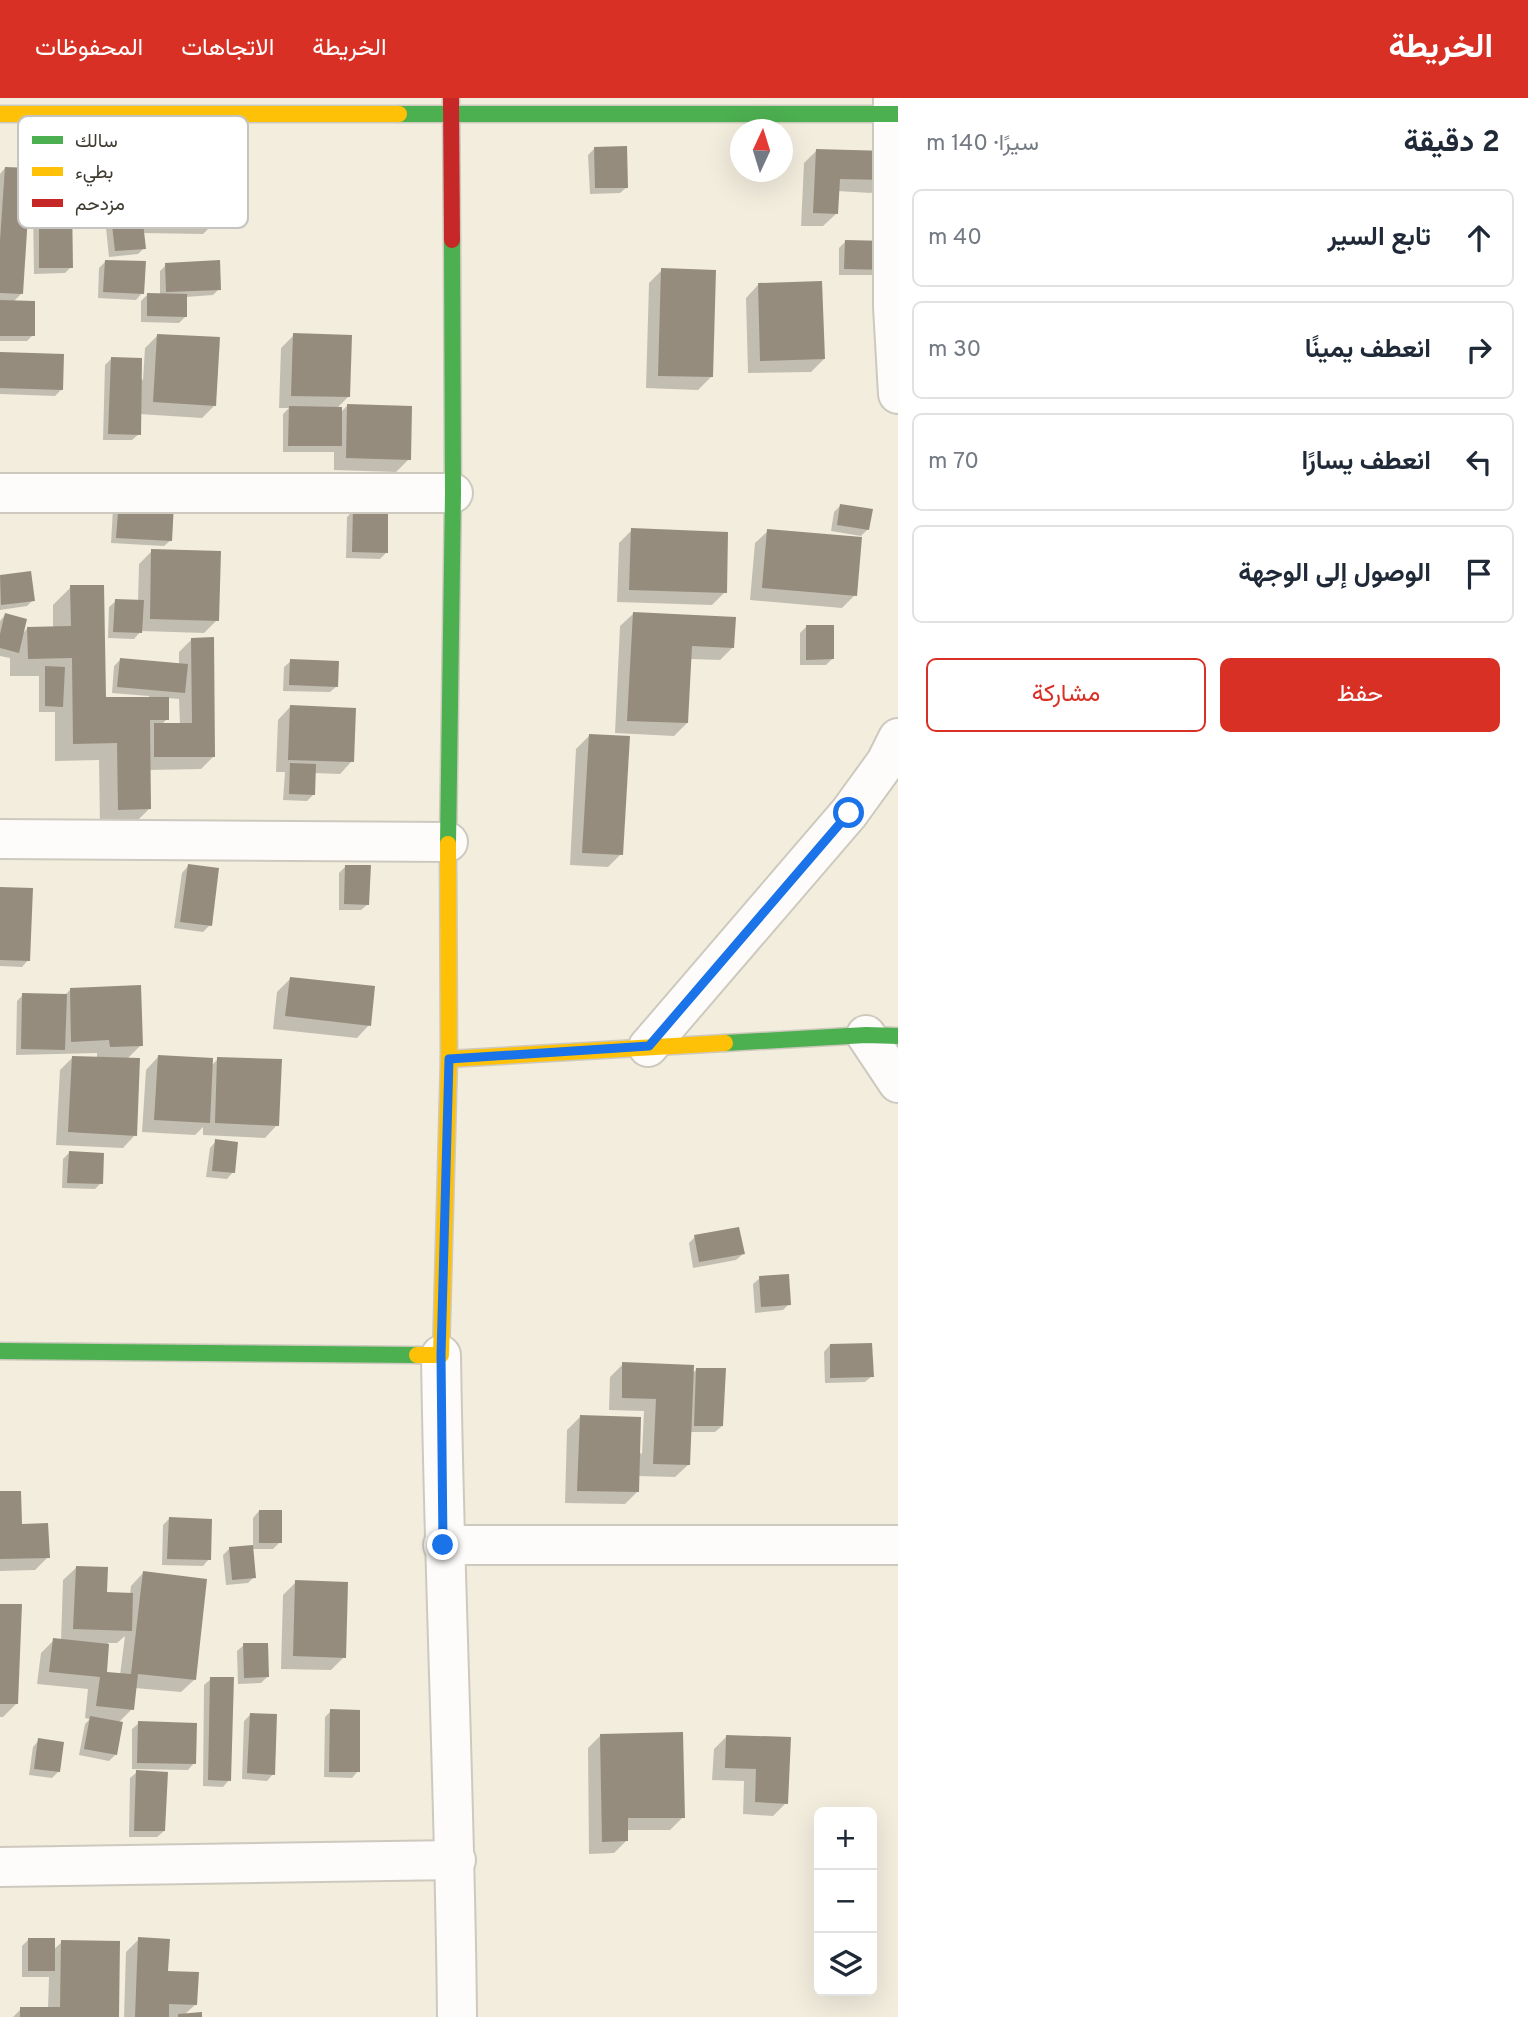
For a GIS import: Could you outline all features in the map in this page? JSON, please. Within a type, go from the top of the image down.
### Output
[{"type":"street","points":[[451,106],[453,493],[448,842],[449,1059],[441,1355],[443,1545],[456,1860],[457,2017]]},
{"type":"street","points":[[0,114],[451,106],[894,109],[893,307],[898,394]]},
{"type":"street","points":[[0,493],[453,493]]},
{"type":"street","points":[[649,1046],[849,813],[886,762],[898,737]]},
{"type":"street","points":[[0,839],[448,842]]},
{"type":"street","points":[[449,1059],[882,1035],[898,1083]]},
{"type":"street","points":[[0,1351],[441,1355]]},
{"type":"street","points":[[443,1545],[898,1545]]},
{"type":"street","points":[[0,1867],[456,1860]]},
{"type":"building","points":[[627,146],[628,188],[595,188],[594,147]]},
{"type":"building","points":[[816,149],[887,151],[886,180],[840,179],[838,214],[813,213]]},
{"type":"building","points":[[5,167],[18,168],[18,228],[27,228],[23,294],[0,293]]},
{"type":"building","points":[[39,228],[72,228],[73,268],[39,268]]},
{"type":"building","points":[[112,228],[144,228],[146,249],[115,251]]},
{"type":"building","points":[[845,240],[889,241],[888,270],[844,269]]},
{"type":"building","points":[[105,260],[146,261],[144,294],[103,292]]},
{"type":"building","points":[[220,260],[221,290],[166,292],[165,263]]},
{"type":"building","points":[[661,268],[716,270],[713,377],[658,376]]},
{"type":"building","points":[[822,281],[825,359],[760,361],[758,283]]},
{"type":"building","points":[[147,293],[187,294],[187,317],[147,316]]},
{"type":"building","points":[[0,300],[35,301],[35,336],[0,336]]},
{"type":"building","points":[[293,333],[352,335],[350,397],[291,396]]},
{"type":"building","points":[[157,334],[220,337],[216,406],[153,402]]},
{"type":"building","points":[[0,352],[64,354],[63,390],[0,388]]},
{"type":"building","points":[[111,357],[142,358],[141,435],[108,434]]},
{"type":"building","points":[[347,404],[412,406],[411,460],[346,458]]},
{"type":"building","points":[[289,406],[342,407],[342,446],[288,446]]},
{"type":"building","points":[[119,500],[174,504],[172,541],[116,538]]},
{"type":"building","points":[[840,504],[873,509],[869,530],[837,525]]},
{"type":"building","points":[[353,509],[388,510],[388,553],[352,552]]},
{"type":"building","points":[[631,528],[728,532],[727,593],[629,590]]},
{"type":"building","points":[[767,529],[862,537],[857,596],[762,588]]},
{"type":"building","points":[[151,549],[221,551],[219,621],[150,619]]},
{"type":"building","points":[[31,571],[35,601],[1,605],[0,575]]},
{"type":"building","points":[[70,585],[104,585],[106,697],[169,697],[169,720],[150,720],[151,809],[118,810],[117,743],[73,744],[72,658],[28,659],[27,627],[71,626]]},
{"type":"building","points":[[115,599],[144,600],[142,633],[113,632]]},
{"type":"building","points":[[633,612],[736,617],[734,648],[692,646],[688,723],[627,721]]},
{"type":"building","points":[[5,613],[27,619],[19,653],[0,648]]},
{"type":"building","points":[[806,625],[834,625],[834,659],[806,660]]},
{"type":"building","points":[[214,637],[215,757],[154,757],[154,723],[192,723],[191,638]]},
{"type":"building","points":[[120,658],[188,664],[185,693],[117,687]]},
{"type":"building","points":[[290,659],[339,661],[338,687],[289,685]]},
{"type":"building","points":[[45,666],[65,667],[63,707],[45,706]]},
{"type":"building","points":[[290,705],[356,708],[354,762],[288,760]]},
{"type":"building","points":[[589,734],[630,736],[623,855],[582,853]]},
{"type":"building","points":[[290,763],[316,764],[315,795],[289,794]]},
{"type":"building","points":[[188,864],[219,868],[212,926],[180,922]]},
{"type":"building","points":[[345,865],[371,865],[369,905],[344,904]]},
{"type":"building","points":[[0,887],[33,888],[30,961],[0,960]]},
{"type":"building","points":[[290,977],[375,986],[371,1026],[285,1016]]},
{"type":"building","points":[[141,985],[143,1046],[110,1047],[109,1040],[71,1042],[70,988]]},
{"type":"building","points":[[22,993],[67,994],[65,1050],[21,1049]]},
{"type":"building","points":[[158,1055],[213,1058],[210,1123],[154,1120]]},
{"type":"building","points":[[72,1056],[140,1058],[137,1136],[68,1132]]},
{"type":"building","points":[[217,1057],[282,1059],[279,1126],[215,1123]]},
{"type":"building","points":[[215,1139],[238,1142],[235,1173],[212,1171]]},
{"type":"building","points":[[69,1151],[104,1153],[103,1184],[67,1183]]},
{"type":"building","points":[[739,1227],[745,1254],[699,1262],[694,1235]]},
{"type":"building","points":[[789,1274],[791,1305],[761,1307],[759,1276]]},
{"type":"building","points":[[872,1343],[874,1377],[830,1378],[830,1344]]},
{"type":"building","points":[[622,1362],[694,1365],[690,1465],[653,1464],[656,1399],[622,1398]]},
{"type":"building","points":[[696,1368],[726,1368],[723,1426],[694,1426]]},
{"type":"building","points":[[580,1415],[641,1417],[639,1492],[577,1491]]},
{"type":"building","points":[[0,1491],[21,1491],[22,1524],[48,1523],[50,1558],[0,1559]]},
{"type":"building","points":[[259,1510],[282,1510],[282,1543],[259,1543]]},
{"type":"building","points":[[169,1517],[212,1519],[211,1560],[167,1559]]},
{"type":"building","points":[[253,1545],[256,1578],[232,1580],[229,1547]]},
{"type":"building","points":[[76,1566],[108,1567],[107,1592],[133,1593],[132,1631],[73,1629]]},
{"type":"building","points":[[143,1571],[207,1579],[196,1680],[138,1674],[134,1710],[96,1706],[100,1677],[49,1672],[53,1638],[109,1644],[107,1672],[131,1674]]},
{"type":"building","points":[[295,1580],[348,1582],[346,1658],[293,1656]]},
{"type":"building","points":[[0,1604],[22,1604],[18,1704],[0,1704]]},
{"type":"building","points":[[243,1643],[268,1643],[269,1677],[244,1678]]},
{"type":"building","points":[[210,1677],[234,1677],[231,1781],[208,1780]]},
{"type":"building","points":[[330,1709],[360,1710],[360,1772],[329,1772]]},
{"type":"building","points":[[250,1713],[277,1714],[275,1775],[247,1773]]},
{"type":"building","points":[[90,1716],[123,1722],[117,1755],[84,1749]]},
{"type":"building","points":[[138,1721],[197,1723],[196,1764],[137,1763]]},
{"type":"building","points":[[683,1732],[685,1818],[628,1818],[628,1841],[602,1842],[600,1734]]},
{"type":"building","points":[[726,1735],[791,1737],[788,1804],[755,1802],[756,1769],[725,1768]]},
{"type":"building","points":[[38,1738],[64,1742],[60,1772],[34,1769]]},
{"type":"building","points":[[136,1770],[168,1772],[165,1831],[134,1831]]},
{"type":"building","points":[[138,1937],[170,1939],[168,1971],[199,1972],[197,2005],[169,2004],[169,2017],[135,2017]]},
{"type":"building","points":[[28,1938],[55,1938],[55,1971],[28,1971]]},
{"type":"building","points":[[61,1940],[120,1941],[119,2017],[20,2017],[20,2007],[60,2007]]},
{"type":"building","points":[[202,2012],[202,2017],[178,2017],[178,2014]]},
{"type":"traffic: fast","points":[[399,114],[898,114]]},
{"type":"traffic: fast","points":[[448,844],[453,493],[452,240]]},
{"type":"traffic: fast","points":[[725,1043],[866,1035],[898,1036]]},
{"type":"traffic: fast","points":[[0,1351],[417,1355]]},
{"type":"traffic: slow","points":[[0,114],[399,114]]},
{"type":"traffic: slow","points":[[417,1355],[441,1355],[449,1059],[448,844]]},
{"type":"traffic: slow","points":[[449,1059],[725,1043]]},
{"type":"traffic: jam","points":[[451,98],[452,240]]},
{"type":"route","points":[[443,1545],[441,1355],[449,1059],[649,1046],[849,813]]}]
